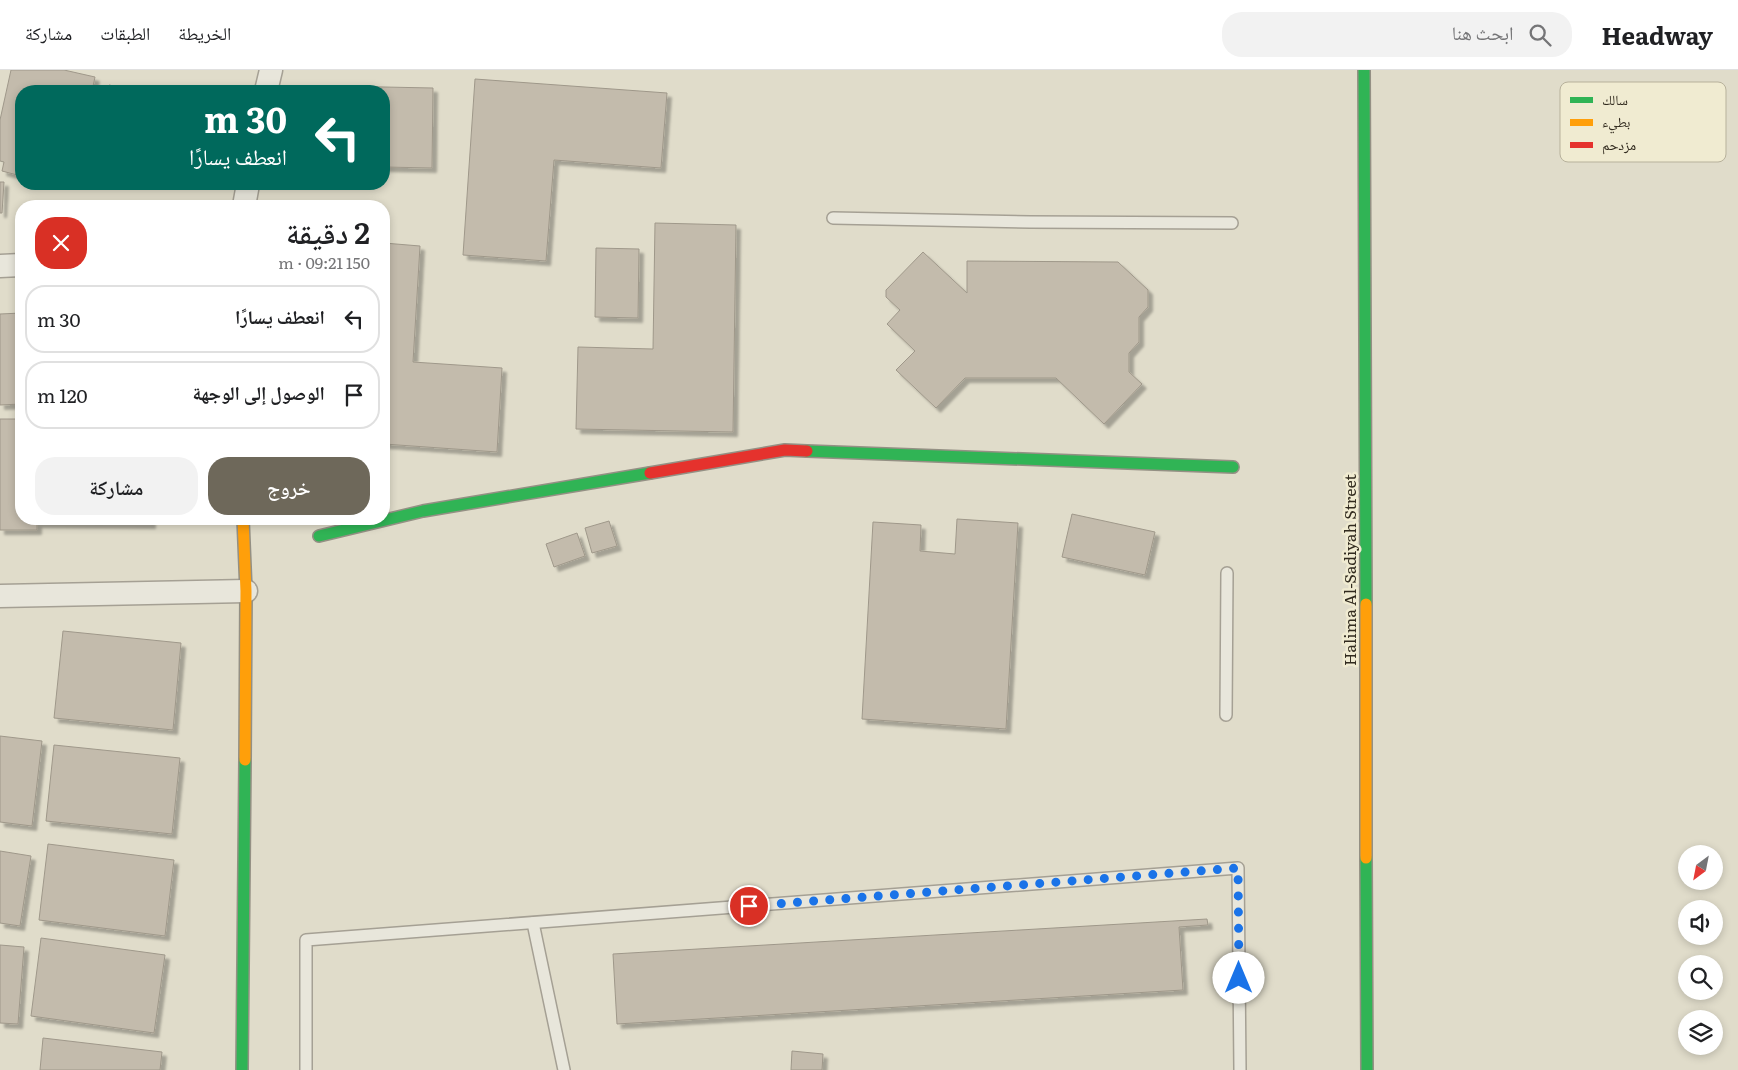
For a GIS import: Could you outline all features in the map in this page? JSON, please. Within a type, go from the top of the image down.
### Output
[{"type":"street","points":[[267,85],[271,70]]},
{"type":"street","name":"Halima Al-Sadiyah Street","points":[[1364,70],[1367,1070]]},
{"type":"street","points":[[0,266],[15,266]]},
{"type":"street","points":[[390,519],[423,511],[785,450],[1233,467]]},
{"type":"street","points":[[242,1070],[246,591],[243,525]]},
{"type":"street","points":[[319,536],[365,525]]},
{"type":"street","points":[[0,596],[246,591]]},
{"type":"lane","points":[[833,218],[1030,222],[1232,222]]},
{"type":"lane","points":[[1226,715],[1227,574]]},
{"type":"lane","points":[[306,1070],[306,940],[1238,868],[1240,1070]]},
{"type":"lane","points":[[533,923],[564,1070]]},
{"type":"building","points":[[11,70],[64,70],[95,77],[93,85],[15,85],[15,174],[2,171],[4,162],[0,161],[0,120]]},
{"type":"building","points":[[475,79],[667,93],[661,168],[554,160],[546,261],[463,255]]},
{"type":"building","points":[[390,87],[433,88],[432,168],[390,167]]},
{"type":"building","points":[[0,182],[4,182],[2,213],[0,213]]},
{"type":"building","points":[[655,223],[736,225],[733,432],[576,429],[578,347],[653,349]]},
{"type":"building","points":[[390,244],[420,246],[413,362],[502,368],[497,452],[390,444]]},
{"type":"building","points":[[596,248],[639,249],[638,318],[595,317]]},
{"type":"building","points":[[923,252],[967,293],[967,261],[1118,262],[1148,290],[1148,307],[1139,317],[1139,342],[1129,353],[1129,372],[1142,384],[1104,424],[1056,378],[965,378],[936,408],[896,370],[915,351],[887,324],[900,310],[886,297],[886,290]]},
{"type":"building","points":[[15,313],[15,404],[0,405],[0,314]]},
{"type":"building","points":[[0,419],[15,419],[15,525],[37,525],[37,530],[0,530]]},
{"type":"building","points":[[1072,514],[1155,532],[1145,575],[1062,557]]},
{"type":"building","points":[[957,519],[1018,523],[1006,729],[862,719],[873,522],[921,525],[920,551],[955,554]]},
{"type":"building","points":[[609,521],[617,546],[592,553],[585,528]]},
{"type":"building","points":[[577,533],[585,556],[554,567],[546,544]]},
{"type":"building","points":[[63,631],[181,643],[173,730],[54,718]]},
{"type":"building","points":[[0,736],[42,741],[32,826],[0,822]]},
{"type":"building","points":[[54,745],[180,758],[172,834],[46,821]]},
{"type":"building","points":[[48,844],[174,860],[165,936],[39,920]]},
{"type":"building","points":[[0,851],[31,856],[20,926],[0,923]]},
{"type":"building","points":[[1207,919],[1208,925],[1179,927],[1183,990],[617,1024],[613,954]]},
{"type":"building","points":[[41,938],[165,955],[154,1033],[31,1016]]},
{"type":"building","points":[[0,945],[24,947],[18,1024],[0,1023]]},
{"type":"building","points":[[43,1038],[162,1052],[160,1070],[40,1070]]},
{"type":"building","points":[[792,1051],[823,1054],[822,1070],[791,1070]]},
{"type":"traffic: fast","points":[[1364,70],[1366,604]]},
{"type":"traffic: fast","points":[[807,451],[1233,467]]},
{"type":"traffic: fast","points":[[390,519],[423,511],[650,473]]},
{"type":"traffic: fast","points":[[319,536],[365,525]]},
{"type":"traffic: fast","points":[[242,1070],[245,760]]},
{"type":"traffic: fast","points":[[1366,858],[1367,1070]]},
{"type":"traffic: slow","points":[[243,525],[246,591],[245,760]]},
{"type":"traffic: slow","points":[[1366,604],[1366,858]]},
{"type":"traffic: jam","points":[[650,473],[785,450],[807,451]]},
{"type":"route","points":[[749,906],[1238,868],[1239,978]]}]
